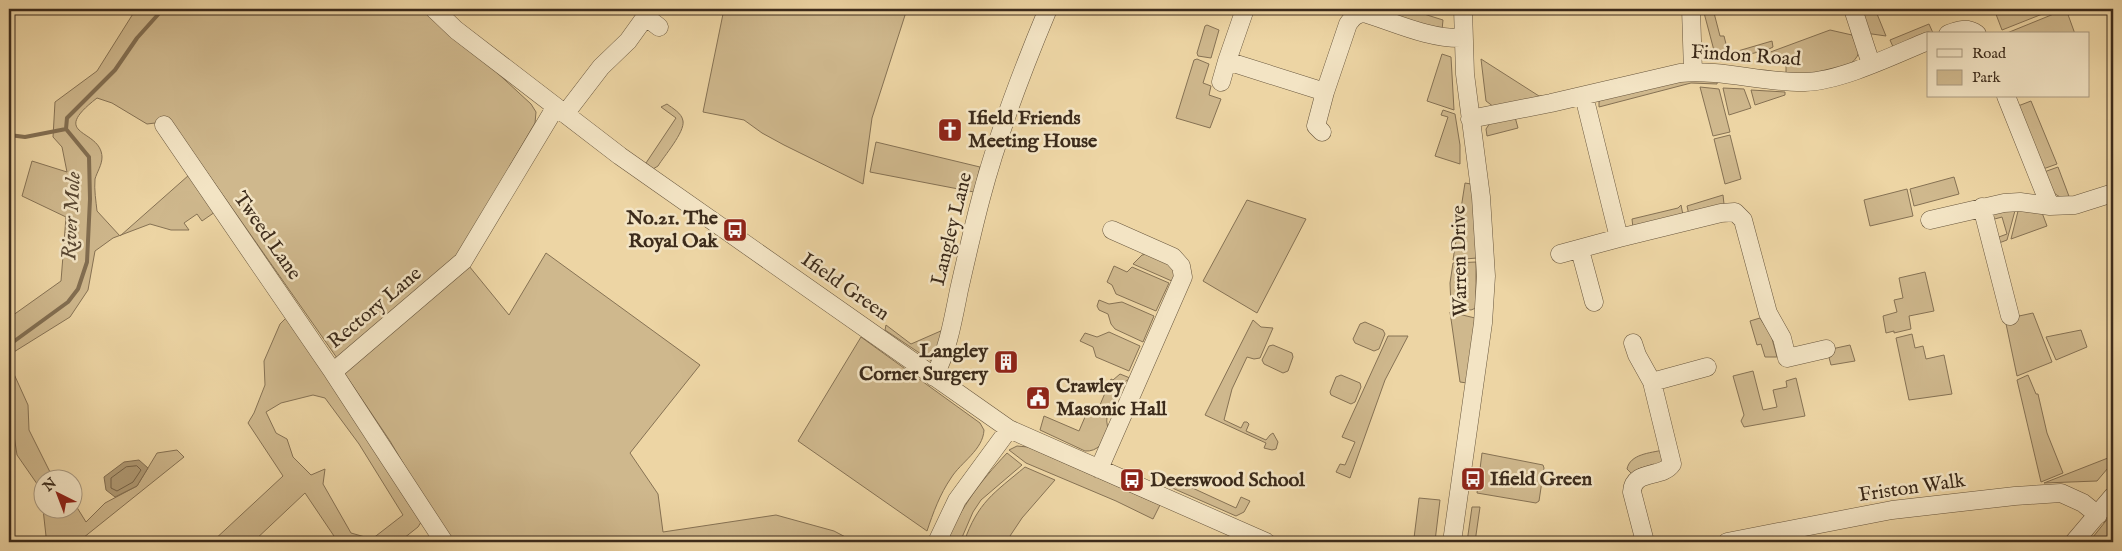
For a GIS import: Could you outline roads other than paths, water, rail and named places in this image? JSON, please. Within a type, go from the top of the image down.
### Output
[{"type":"street","name":"Ifield Green","points":[[434,9],[456,30],[620,156],[1009,429],[1266,542]]},
{"type":"street","name":"Langley Lane","points":[[934,377],[943,360],[948,343],[965,263],[994,152],[1014,94],[1048,9]]},
{"type":"street","points":[[1221,82],[1245,9]]},
{"type":"street","name":"Warren Drive","points":[[1452,542],[1483,323],[1486,276],[1481,197],[1470,119],[1462,38],[1463,9]]},
{"type":"street","points":[[1691,9],[1693,72]]},
{"type":"street","points":[[1853,9],[1870,64]]},
{"type":"street","points":[[1322,132],[1316,126],[1325,92],[1348,24],[1352,18],[1364,13],[1434,36],[1462,38]]},
{"type":"street","name":"Rectory Lane","points":[[444,542],[333,372],[463,261],[560,111],[601,67],[652,18]]},
{"type":"street","points":[[1954,32],[1967,29],[1973,32]]},
{"type":"street","name":"Findon Road","points":[[1470,119],[1584,96],[1666,76],[1693,72],[1771,81],[1805,82],[1823,80],[1842,75],[1927,41]]},
{"type":"street","points":[[1227,61],[1325,92]]},
{"type":"street","points":[[1584,96],[1619,238]]},
{"type":"street","points":[[2007,98],[2050,206]]},
{"type":"street","name":"Tweed Lane","points":[[164,125],[333,372]]},
{"type":"street","points":[[1930,220],[2004,203],[2020,202],[2050,206],[2075,205],[2113,193]]},
{"type":"street","points":[[1982,208],[2010,316]]},
{"type":"street","points":[[1560,254],[1721,213],[1735,212],[1743,220],[1768,313],[1782,338],[1787,358],[1826,348]]},
{"type":"street","points":[[1099,469],[1183,277],[1181,266],[1173,257],[1112,230]]},
{"type":"street","points":[[1580,250],[1594,302]]},
{"type":"street","points":[[1633,343],[1636,355],[1652,382],[1672,464],[1665,471],[1636,480],[1632,485],[1632,492],[1645,542]]},
{"type":"street","points":[[1652,382],[1707,367]]},
{"type":"street","points":[[937,542],[957,500],[1009,429]]},
{"type":"street","name":"Friston Walk","points":[[1727,542],[1892,510],[2015,496],[2061,494],[2083,503],[2098,514]]},
{"type":"street","points":[[2074,542],[2113,496]]},
{"type":"water","points":[[139,460],[148,468],[137,486],[115,497],[106,490],[104,477],[124,462]]},
{"type":"waterway","name":"River Mole","points":[[9,345],[68,302],[78,289],[87,262],[90,199],[89,157],[66,129],[67,118],[115,70],[137,38],[163,9]]},
{"type":"waterway","points":[[9,135],[25,137],[66,129]]},
{"type":"place","name":"Ifield Friends Meeting House","points":[[950,130]]},
{"type":"place","name":"No.21. The Royal Oak","points":[[735,230]]},
{"type":"place","name":"Langley Corner Surgery","points":[[1006,362]]},
{"type":"place","name":"Crawley Masonic Hall","points":[[1038,398]]},
{"type":"place","name":"Ifield Green","points":[[1473,479]]},
{"type":"place","name":"Deerswood School","points":[[1132,480]]}]
